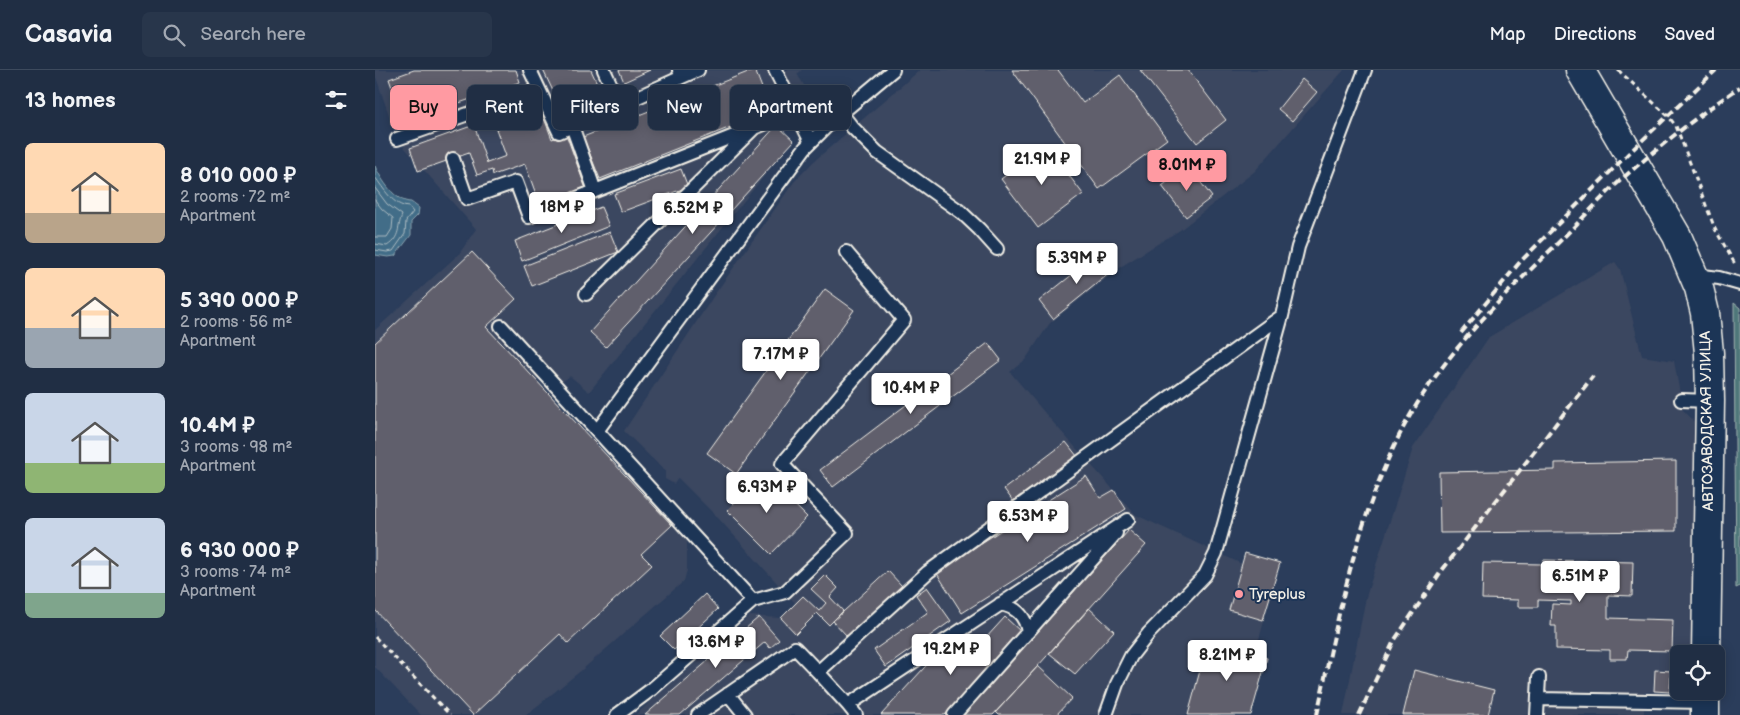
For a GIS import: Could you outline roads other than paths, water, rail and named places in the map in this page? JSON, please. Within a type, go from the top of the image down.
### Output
[{"type":"street","name":"АВТОЗАВОДСКАЯ УЛИЦА","points":[[1580,70],[1677,236],[1695,274],[1705,313],[1709,353],[1710,400],[1706,645]]},
{"type":"lane","points":[[530,70],[537,85]]},
{"type":"lane","points":[[604,70],[611,85]]},
{"type":"lane","points":[[638,96],[681,73],[698,70]]},
{"type":"lane","points":[[775,70],[782,85]]},
{"type":"lane","points":[[851,105],[893,70]]},
{"type":"lane","points":[[1106,715],[1117,684],[1131,656],[1149,632],[1205,574],[1216,553],[1282,316],[1298,247],[1365,70]]},
{"type":"lane","points":[[542,95],[552,117]]},
{"type":"lane","points":[[397,139],[467,114]]},
{"type":"lane","points":[[851,126],[877,152],[961,212],[997,249]]},
{"type":"lane","points":[[573,130],[595,191]]},
{"type":"lane","points":[[453,160],[467,199],[516,182],[529,217],[749,130]]},
{"type":"lane","points":[[587,294],[752,130]]},
{"type":"lane","points":[[805,130],[811,142]]},
{"type":"lane","points":[[597,431],[805,148],[823,130]]},
{"type":"lane","points":[[697,151],[707,156],[709,161],[707,174]]},
{"type":"lane","points":[[617,715],[652,689],[753,601],[785,592],[847,533],[782,464],[904,320],[846,252]]},
{"type":"lane","points":[[1695,274],[1740,284]]},
{"type":"lane","points":[[818,672],[928,572],[1282,316]]},
{"type":"lane","points":[[501,326],[753,601]]},
{"type":"lane","points":[[1681,400],[1710,400]]},
{"type":"lane","points":[[698,715],[795,648],[852,710],[1000,604],[1128,520],[954,715]]},
{"type":"lane","points":[[1000,604],[1014,608],[1021,613],[1028,632]]},
{"type":"lane","points":[[1537,715],[1539,677]]},
{"type":"lane","points":[[728,694],[745,715]]},
{"type":"lane","points":[[1538,699],[1705,703]]},
{"type":"water","points":[[375,166],[394,194],[419,208],[418,215],[411,222],[411,235],[395,256],[375,255]]},
{"type":"railway","points":[[1461,333],[1520,262],[1628,154],[1716,70]]},
{"type":"railway","points":[[1317,715],[1340,608],[1359,537],[1384,469],[1414,408],[1451,356],[1471,332],[1617,183],[1687,125],[1740,87]]},
{"type":"railway","points":[[1359,715],[1394,641],[1440,573],[1593,376]]},
{"type":"place","name":"Tyreplus","points":[[1239,594]]}]
